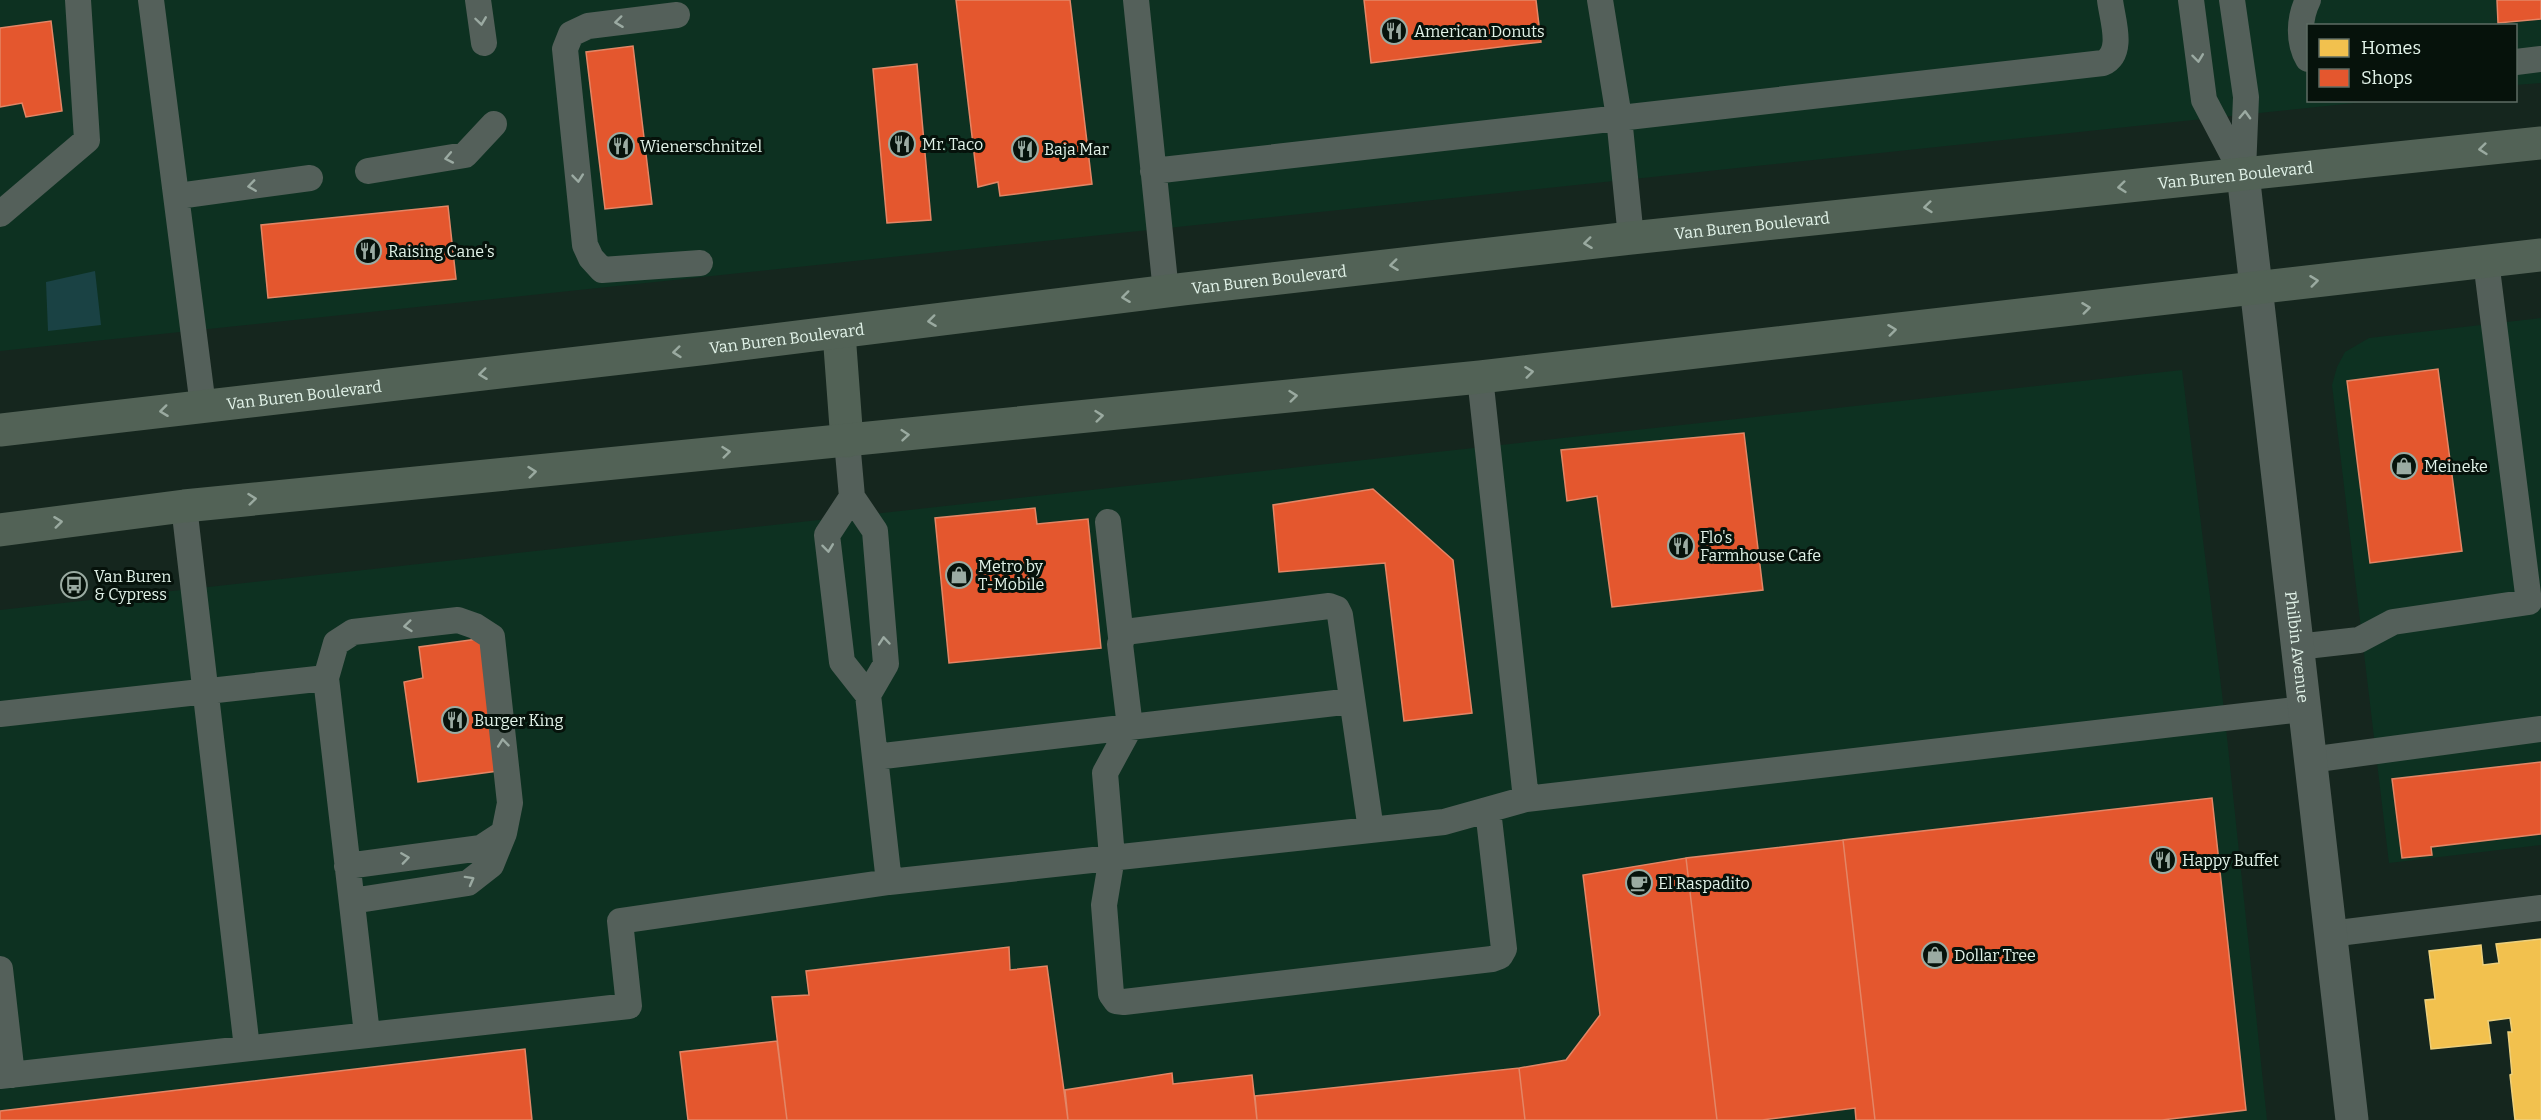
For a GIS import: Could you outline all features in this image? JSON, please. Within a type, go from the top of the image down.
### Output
[{"type":"main road","name":"Van Buren Boulevard","points":[[0,430],[1631,238],[2541,143]]},
{"type":"main road","points":[[0,530],[184,506],[1480,377],[2541,255]]},
{"type":"main road","points":[[839,333],[847,441]]},
{"type":"street","name":"Philbin Avenue","points":[[2243,174],[2352,1120]]},
{"type":"lane","points":[[0,214],[87,140],[78,0]]},
{"type":"lane","points":[[151,0],[178,196],[203,406]]},
{"type":"lane","points":[[478,0],[484,42]]},
{"type":"lane","points":[[1136,0],[1166,292]]},
{"type":"lane","points":[[1600,0],[1619,117],[1631,238]]},
{"type":"lane","points":[[1153,171],[2103,63],[2111,59],[2116,49],[2110,0]]},
{"type":"lane","points":[[2191,0],[2204,100],[2243,174]]},
{"type":"lane","points":[[2232,0],[2246,97],[2243,174]]},
{"type":"lane","points":[[2307,55],[2301,32],[2303,9],[2308,0]]},
{"type":"lane","points":[[677,15],[588,26],[571,34],[565,49],[585,245],[591,258],[602,270],[700,263]]},
{"type":"lane","points":[[2517,62],[2541,59]]},
{"type":"lane","points":[[368,171],[465,155],[494,124]]},
{"type":"lane","points":[[178,196],[310,178]]},
{"type":"lane","points":[[2297,647],[2359,640],[2393,622],[2535,601],[2486,261]]},
{"type":"lane","points":[[1480,377],[1526,799]]},
{"type":"lane","points":[[847,441],[852,497],[874,531],[886,664],[868,695]]},
{"type":"lane","points":[[852,497],[827,535],[842,662],[868,695],[889,882]]},
{"type":"lane","points":[[184,506],[247,1048]]},
{"type":"lane","points":[[1108,522],[1130,727],[1105,773],[1112,857],[1104,906],[1111,994],[1116,1001],[1124,1002],[1480,961],[1500,956],[1504,949],[1488,810]]},
{"type":"lane","points":[[1121,637],[1125,632],[1329,606],[1336,609],[1340,615],[1371,830]]},
{"type":"lane","points":[[352,901],[468,884],[491,865],[504,833],[510,803],[492,638],[475,626],[459,620],[353,632],[336,643],[326,678],[367,1034]]},
{"type":"lane","points":[[0,714],[326,678]]},
{"type":"lane","points":[[875,757],[1352,701]]},
{"type":"lane","points":[[0,969],[6,1075],[629,1006],[620,921],[889,882],[1444,822],[1526,799],[2303,709]]},
{"type":"lane","points":[[2310,760],[2541,729]]},
{"type":"lane","points":[[347,866],[481,848],[504,833]]},
{"type":"lane","points":[[2330,934],[2541,908]]},
{"type":"shaded area","points":[[0,0],[2541,0],[2541,83],[2517,85],[2517,24],[2307,24],[2307,102],[2364,102],[0,351]]},
{"type":"shaded area","points":[[2541,318],[2541,845],[2389,863],[2332,385],[2337,367],[2345,352],[2369,338]]},
{"type":"shaded area","points":[[2182,370],[2225,718],[2267,1120],[0,1120],[0,610]]},
{"type":"water","points":[[95,271],[101,325],[48,331],[46,282]]},
{"type":"building: Homes","points":[[2541,939],[2541,1120],[2515,1120],[2510,1075],[2512,1074],[2508,1032],[2512,1032],[2510,1018],[2488,1021],[2491,1043],[2431,1049],[2425,1000],[2435,999],[2429,951],[2481,945],[2483,965],[2499,963],[2496,944]]},
{"type":"building: Shops","points":[[956,0],[1070,0],[1092,184],[1000,196],[998,182],[978,187]]},
{"type":"building: Shops","points":[[1364,0],[1536,0],[1541,42],[1371,63]]},
{"type":"building: Shops","points":[[2497,0],[2541,0],[2541,19],[2498,23]]},
{"type":"building: Shops","points":[[51,21],[62,111],[26,117],[22,103],[0,107],[0,28]]},
{"type":"building: Shops","points":[[633,46],[652,204],[605,209],[586,52]]},
{"type":"building: Shops","name":"Mr. Taco","points":[[917,64],[931,220],[887,223],[873,69]]},
{"type":"building: Shops","points":[[448,206],[456,279],[268,298],[261,225]]},
{"type":"building: Shops","name":"Meineke","points":[[2438,369],[2462,551],[2370,563],[2347,381]]},
{"type":"building: Shops","name":"Flo's Farmhouse Cafe","points":[[1744,433],[1763,590],[1612,607],[1597,496],[1567,501],[1561,450]]},
{"type":"building: Shops","points":[[1373,489],[1453,560],[1472,713],[1404,721],[1385,563],[1279,572],[1273,505]]},
{"type":"building: Shops","points":[[1035,508],[1037,524],[1088,519],[1101,648],[949,663],[935,518]]},
{"type":"building: Shops","points":[[492,637],[505,770],[418,782],[404,682],[423,678],[419,647]]},
{"type":"building: Shops","points":[[2541,762],[2541,834],[2431,847],[2432,855],[2402,858],[2392,779]]},
{"type":"building: Shops","points":[[2212,798],[2246,1110],[2162,1120],[1875,1120],[1843,840]]},
{"type":"building: Shops","points":[[1843,840],[1875,1120],[1856,1120],[1855,1108],[1762,1120],[1717,1120],[1686,858]]},
{"type":"building: Shops","points":[[1686,858],[1717,1120],[1525,1120],[1519,1068],[1566,1060],[1600,1015],[1583,875]]},
{"type":"building: Shops","points":[[1009,947],[1010,970],[1047,966],[1068,1120],[787,1120],[772,997],[809,995],[806,971]]},
{"type":"building: Shops","points":[[777,1041],[787,1120],[688,1120],[680,1052]]},
{"type":"building: Shops","points":[[525,1049],[532,1120],[0,1120],[0,1111]]},
{"type":"building: Shops","points":[[1519,1068],[1525,1120],[1257,1120],[1255,1096]]},
{"type":"building: Shops","points":[[1172,1073],[1173,1084],[1252,1075],[1257,1120],[1068,1120],[1065,1090]]},
{"type":"place","name":"American Donuts","points":[[1394,31]]},
{"type":"place","name":"Mr. Taco","points":[[902,144]]},
{"type":"place","name":"Wienerschnitzel","points":[[621,146]]},
{"type":"place","name":"Baja Mar","points":[[1025,149]]},
{"type":"place","name":"Raising Cane's","points":[[368,251]]},
{"type":"place","name":"Meineke","points":[[2404,466]]},
{"type":"place","name":"Flo's Farmhouse Cafe","points":[[1681,546]]},
{"type":"place","name":"Metro by T-Mobile","points":[[959,575]]},
{"type":"place","name":"Van Buren & Cypress","points":[[74,585]]},
{"type":"place","name":"Burger King","points":[[455,720]]},
{"type":"place","name":"Happy Buffet","points":[[2163,860]]},
{"type":"place","name":"El Raspadito","points":[[1639,883]]},
{"type":"place","name":"Dollar Tree","points":[[1935,955]]}]
